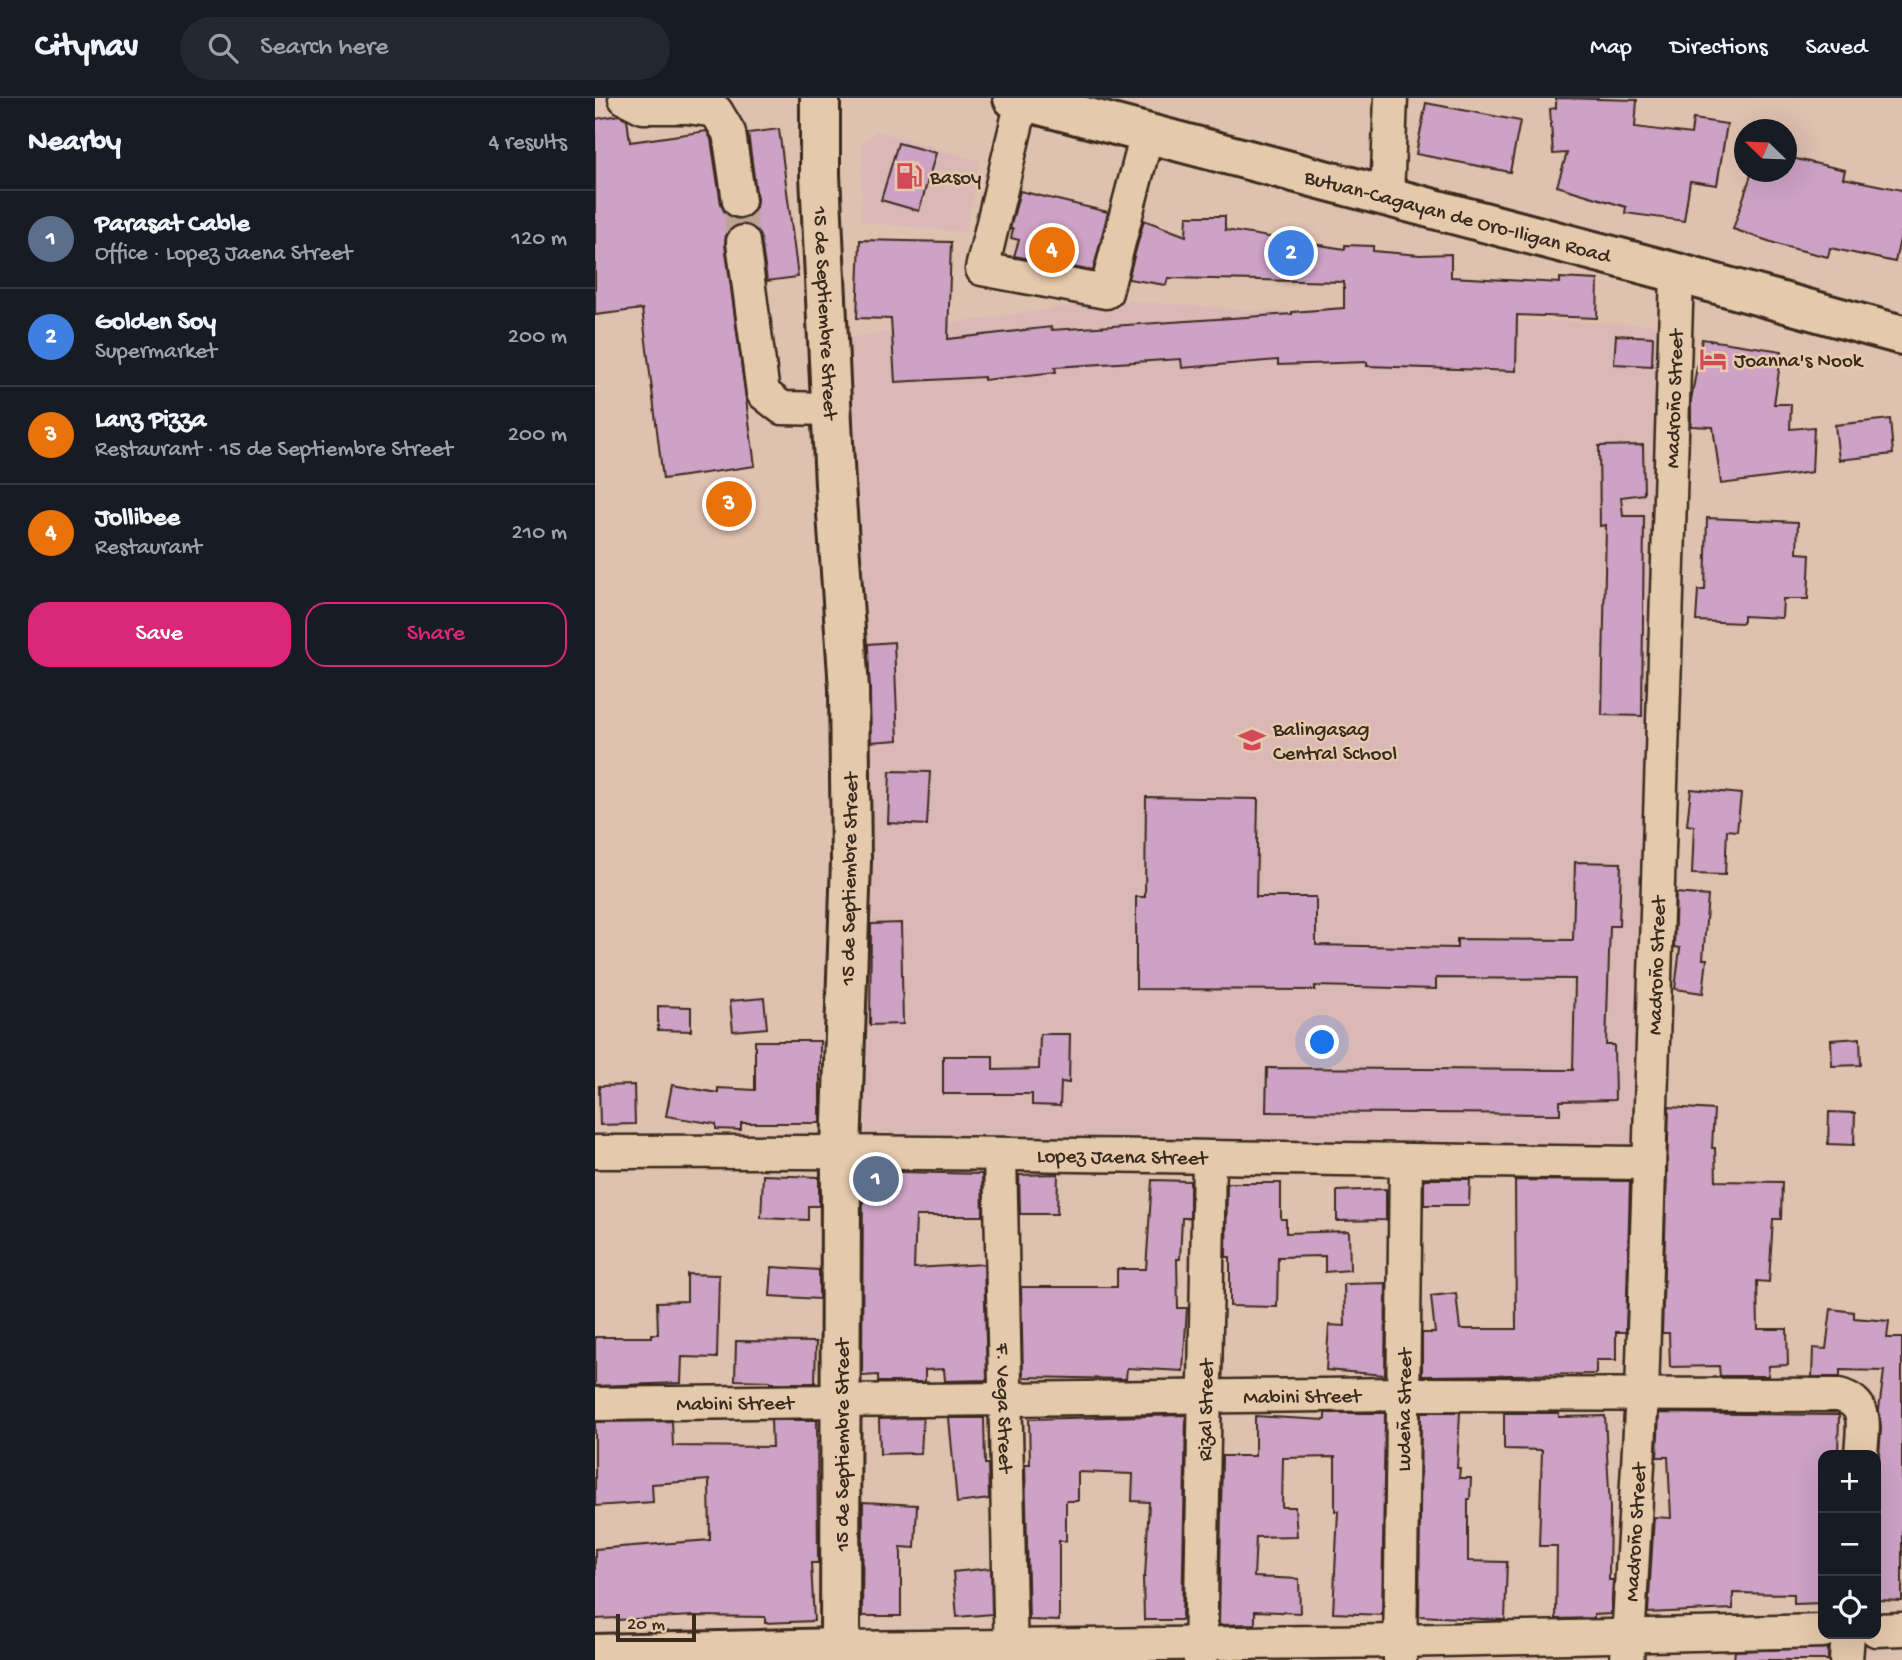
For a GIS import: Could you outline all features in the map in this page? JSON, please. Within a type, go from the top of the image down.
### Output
[{"type":"main road","name":"15 de Septiembre Street","points":[[820,98],[820,175],[850,742],[851,861],[841,1151],[840,1654]]},
{"type":"main road","name":"Butuan-Cagayan de Oro-Iligan Road","points":[[1017,99],[1902,335]]},
{"type":"main road","points":[[595,1654],[840,1654]]},
{"type":"street","points":[[625,98],[643,107],[687,107],[716,111],[729,133],[739,201]]},
{"type":"street","points":[[1387,197],[1391,98]]},
{"type":"street","points":[[1017,99],[982,269],[1106,292],[1147,134]]},
{"type":"street","points":[[743,242],[763,393],[782,408],[832,409]]},
{"type":"street","name":"Madroño Street","points":[[1628,1648],[1642,1394],[1677,273]]},
{"type":"street","name":"Lopez Jaena Street","points":[[595,1152],[841,1151],[1209,1159],[1648,1163]]},
{"type":"street","name":"F. Vega Street","points":[[1000,1154],[1011,1653]]},
{"type":"street","name":"Rizal Street","points":[[1201,1652],[1209,1159]]},
{"type":"street","name":"Ludeña Street","points":[[1400,1651],[1406,1161]]},
{"type":"street","name":"Mabini Street","points":[[595,1404],[1404,1394],[1839,1395],[1850,1398],[1858,1404],[1862,1412],[1860,1450]]},
{"type":"street","points":[[1881,1630],[1902,1629]]},
{"type":"street","points":[[840,1654],[1628,1648],[1818,1631]]},
{"type":"street","points":[[1846,1660],[1848,1639]]},
{"type":"shaded area","points":[[877,131],[980,161],[966,232],[861,222],[862,143]]},
{"type":"shaded area","name":"Balingasag Central School","points":[[1115,300],[1249,310],[1660,325],[1634,1151],[866,1142],[848,338]]},
{"type":"building","points":[[1556,98],[1637,100],[1635,127],[1691,134],[1693,119],[1727,124],[1717,185],[1690,181],[1684,221],[1625,213],[1626,207],[1557,186],[1567,153],[1553,154],[1550,109],[1556,108]]},
{"type":"building","points":[[1426,103],[1520,121],[1510,172],[1416,154]]},
{"type":"building","points":[[619,115],[627,119],[630,142],[707,131],[711,139],[721,204],[725,213],[732,218],[741,219],[751,215],[756,208],[757,199],[748,133],[779,129],[798,277],[767,281],[761,239],[751,225],[732,227],[726,234],[725,244],[755,466],[663,479],[642,309],[595,315],[595,119]]},
{"type":"building","name":"Basoy","points":[[898,143],[936,153],[919,211],[881,200]]},
{"type":"building","points":[[1797,159],[1845,170],[1843,178],[1902,190],[1902,230],[1895,262],[1830,248],[1828,257],[1783,246],[1733,229],[1749,182],[1797,182]]},
{"type":"building","points":[[1020,191],[1108,212],[1093,271],[1014,256],[1019,240],[1011,238],[1013,229],[1010,229]]},
{"type":"building","points":[[1187,216],[1225,216],[1225,230],[1345,249],[1345,245],[1373,246],[1373,251],[1420,255],[1451,254],[1451,277],[1560,283],[1560,278],[1598,280],[1597,318],[1517,315],[1516,371],[1367,366],[1367,362],[1278,365],[1278,360],[1182,368],[1181,359],[1055,367],[1056,372],[984,380],[984,377],[895,382],[891,319],[857,318],[860,240],[951,242],[948,339],[1051,327],[1052,330],[1344,308],[1344,282],[1168,278],[1166,285],[1128,279],[1144,220],[1186,236]]},
{"type":"building","points":[[1616,335],[1653,337],[1652,366],[1614,364]]},
{"type":"building","points":[[1702,339],[1782,351],[1774,404],[1791,404],[1790,429],[1814,427],[1812,472],[1721,484],[1713,427],[1691,426],[1691,400]]},
{"type":"building","points":[[1890,419],[1893,454],[1839,460],[1835,425]]},
{"type":"building","points":[[1643,445],[1644,494],[1621,497],[1623,516],[1644,516],[1642,716],[1602,715],[1606,525],[1600,526],[1599,446]]},
{"type":"building","points":[[1707,518],[1798,522],[1797,553],[1810,554],[1808,599],[1783,599],[1782,618],[1743,616],[1743,623],[1696,621],[1698,590],[1705,590]]},
{"type":"building","points":[[894,642],[898,740],[871,742],[868,644]]},
{"type":"building","points":[[890,771],[930,772],[927,825],[888,823]]},
{"type":"building","points":[[1691,789],[1741,794],[1737,831],[1727,830],[1725,875],[1692,874],[1694,826],[1687,825]]},
{"type":"building","points":[[1146,797],[1258,799],[1256,897],[1316,897],[1316,945],[1457,948],[1457,939],[1573,940],[1575,862],[1621,863],[1619,926],[1610,926],[1606,1045],[1614,1045],[1615,1100],[1560,1101],[1560,1114],[1266,1112],[1267,1068],[1573,1070],[1575,979],[1436,978],[1436,989],[1315,986],[1315,990],[1136,989],[1136,897],[1145,897]]},
{"type":"building","points":[[1676,893],[1708,896],[1703,959],[1707,959],[1703,993],[1675,989],[1680,948],[1674,947]]},
{"type":"building","points":[[901,923],[903,1024],[870,1025],[871,924]]},
{"type":"building","points":[[764,998],[767,1028],[733,1031],[730,1001]]},
{"type":"building","points":[[658,1006],[691,1007],[691,1031],[658,1030]]},
{"type":"building","points":[[1040,1034],[1070,1034],[1069,1083],[1061,1082],[1060,1106],[1032,1105],[1032,1094],[943,1094],[943,1056],[993,1056],[993,1070],[1039,1069]]},
{"type":"building","points":[[1860,1038],[1861,1065],[1832,1066],[1831,1040]]},
{"type":"building","points":[[755,1041],[820,1041],[820,1123],[741,1123],[741,1130],[716,1129],[716,1124],[666,1116],[672,1085],[718,1093],[718,1088],[755,1090]]},
{"type":"building","points":[[634,1085],[635,1124],[600,1125],[599,1086]]},
{"type":"building","points":[[1669,1107],[1714,1110],[1712,1148],[1715,1148],[1716,1181],[1782,1182],[1781,1219],[1773,1219],[1769,1282],[1757,1281],[1758,1329],[1787,1329],[1788,1365],[1769,1366],[1768,1376],[1720,1376],[1719,1366],[1670,1367],[1669,1333],[1662,1333]]},
{"type":"building","points":[[1829,1112],[1855,1113],[1854,1145],[1828,1144]]},
{"type":"building","points":[[863,1171],[982,1174],[983,1216],[916,1216],[914,1268],[984,1264],[987,1380],[945,1381],[944,1369],[925,1370],[925,1382],[878,1382],[878,1375],[862,1376]]},
{"type":"building","points":[[1058,1174],[1057,1214],[1020,1214],[1019,1175]]},
{"type":"building","points":[[763,1175],[819,1177],[819,1206],[808,1206],[808,1220],[761,1218]]},
{"type":"building","points":[[1424,1179],[1470,1179],[1469,1205],[1424,1205]]},
{"type":"building","points":[[1152,1180],[1190,1181],[1190,1218],[1182,1218],[1180,1259],[1177,1259],[1178,1308],[1187,1308],[1183,1371],[1127,1368],[1126,1379],[1023,1377],[1021,1287],[1117,1287],[1117,1269],[1146,1269]]},
{"type":"building","points":[[1515,1180],[1630,1181],[1626,1332],[1616,1332],[1616,1360],[1596,1360],[1596,1374],[1422,1376],[1422,1333],[1435,1333],[1431,1296],[1456,1293],[1460,1329],[1516,1329]]},
{"type":"building","points":[[1227,1183],[1281,1183],[1281,1219],[1286,1219],[1286,1233],[1349,1231],[1350,1270],[1325,1272],[1325,1256],[1278,1257],[1277,1307],[1230,1306],[1230,1257],[1226,1257]]},
{"type":"building","points":[[1386,1189],[1386,1220],[1337,1221],[1337,1191]]},
{"type":"building","points":[[772,1267],[819,1270],[819,1299],[770,1296]]},
{"type":"building","points":[[687,1274],[719,1275],[717,1358],[682,1357],[681,1383],[595,1386],[595,1337],[652,1337],[652,1334],[658,1334],[657,1302],[687,1301]]},
{"type":"building","points":[[1386,1283],[1385,1375],[1326,1370],[1329,1325],[1345,1326],[1344,1284]]},
{"type":"building","points":[[1831,1309],[1854,1312],[1854,1318],[1889,1321],[1887,1338],[1902,1338],[1902,1601],[1881,1600],[1879,1410],[1884,1371],[1840,1370],[1840,1377],[1812,1377],[1813,1348],[1826,1349]]},
{"type":"building","points":[[736,1341],[816,1342],[815,1383],[735,1380]]},
{"type":"building","points":[[1421,1412],[1460,1412],[1457,1468],[1460,1468],[1459,1478],[1471,1478],[1468,1499],[1468,1561],[1507,1562],[1505,1620],[1419,1616]]},
{"type":"building","points":[[1325,1413],[1385,1413],[1382,1615],[1333,1613],[1338,1511],[1335,1511],[1335,1457],[1283,1458],[1282,1507],[1295,1507],[1297,1536],[1256,1537],[1254,1577],[1299,1579],[1300,1613],[1255,1611],[1255,1624],[1219,1625],[1222,1456],[1255,1456],[1255,1416],[1325,1420]]},
{"type":"building","points":[[1504,1413],[1559,1413],[1559,1417],[1605,1416],[1610,1509],[1609,1580],[1613,1580],[1611,1614],[1594,1615],[1594,1618],[1556,1619],[1557,1546],[1539,1546],[1542,1450],[1504,1449]]},
{"type":"building","points":[[1659,1413],[1839,1415],[1838,1450],[1818,1450],[1818,1603],[1794,1604],[1794,1594],[1733,1593],[1733,1609],[1648,1613],[1654,1517],[1671,1518],[1668,1457],[1657,1457]]},
{"type":"building","points":[[1186,1415],[1182,1620],[1144,1620],[1143,1577],[1149,1502],[1132,1501],[1133,1474],[1078,1472],[1078,1501],[1066,1501],[1066,1541],[1059,1541],[1059,1621],[1029,1620],[1025,1464],[1030,1464],[1029,1419]]},
{"type":"building","points":[[923,1418],[921,1453],[880,1454],[879,1419]]},
{"type":"building","points":[[949,1418],[984,1418],[989,1499],[957,1503]]},
{"type":"building","points":[[771,1420],[817,1420],[818,1563],[811,1563],[814,1621],[765,1623],[765,1617],[693,1616],[595,1619],[595,1549],[710,1540],[709,1480],[652,1484],[653,1502],[595,1506],[595,1422],[672,1421],[673,1446],[772,1447]]},
{"type":"building","points":[[863,1502],[917,1505],[915,1548],[901,1547],[901,1616],[862,1616]]},
{"type":"building","points":[[991,1568],[992,1614],[957,1617],[953,1572]]},
{"type":"building","points":[[1828,1648],[1828,1660],[1734,1660],[1735,1651]]},
{"type":"tunnel","points":[[739,201],[743,242]]},
{"type":"place","name":"Basoy","points":[[909,176]]},
{"type":"place","name":"Jollibee","points":[[1052,250]]},
{"type":"place","name":"Golden Soy","points":[[1291,253]]},
{"type":"place","name":"Joanna's Nook","points":[[1713,359]]},
{"type":"place","name":"Lanz Pizza","points":[[729,504]]},
{"type":"place","name":"Balingasag Central School","points":[[1252,740]]},
{"type":"place","name":"Parasat Cable","points":[[876,1179]]}]
